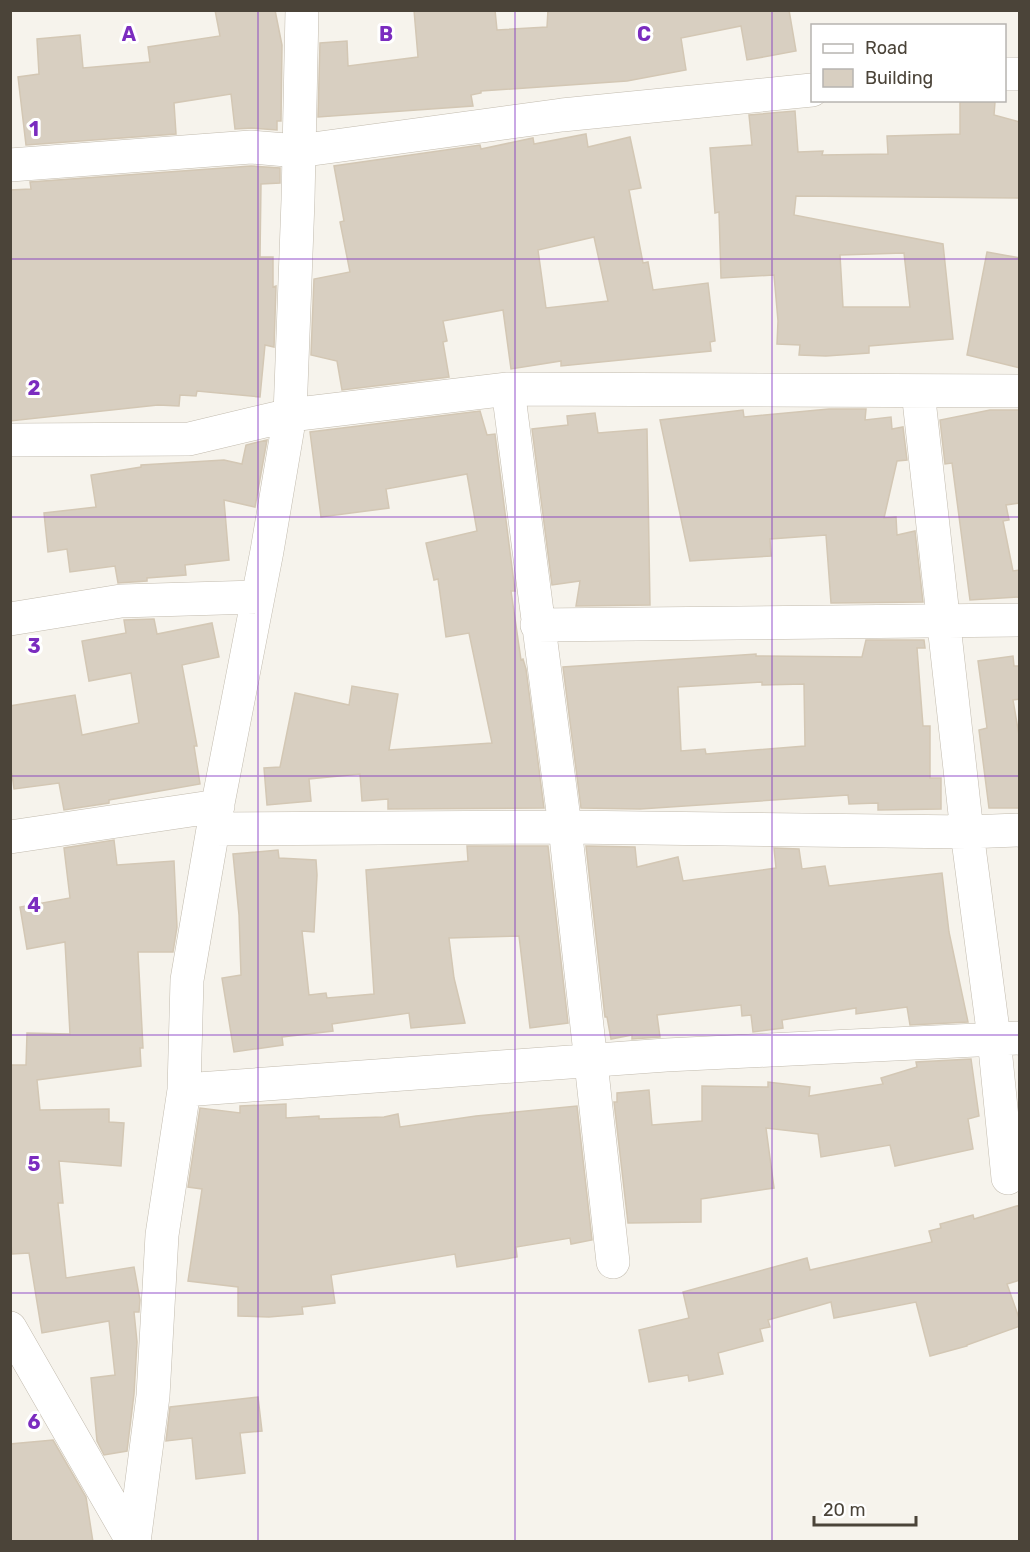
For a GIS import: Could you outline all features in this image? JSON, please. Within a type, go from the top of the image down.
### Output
[{"type":"street","points":[[134,1542],[153,1396],[162,1235],[184,1090],[187,980],[290,415],[302,10]]},
{"type":"street","points":[[10,165],[251,147],[298,151],[562,115],[811,90]]},
{"type":"street","points":[[508,389],[565,826],[613,1262]]},
{"type":"street","points":[[10,440],[189,439],[290,415],[508,389],[1020,391]]},
{"type":"street","points":[[918,391],[967,832],[1007,1038],[1008,1178]]},
{"type":"street","points":[[10,619],[121,602],[258,597]]},
{"type":"street","points":[[537,625],[1020,620]]},
{"type":"street","points":[[10,837],[216,817],[565,826],[967,832],[1020,830]]},
{"type":"street","points":[[184,1090],[592,1060],[1007,1038]]},
{"type":"street","points":[[10,1328],[134,1542]]},
{"type":"building","points":[[215,10],[275,10],[282,45],[281,121],[277,121],[277,130],[235,129],[231,94],[174,103],[176,134],[26,145],[18,77],[39,74],[37,39],[80,35],[83,68],[150,62],[148,47],[220,36]]},
{"type":"building","points":[[414,10],[495,10],[497,30],[547,27],[548,10],[789,10],[796,51],[747,60],[741,26],[681,38],[686,70],[627,81],[481,91],[481,93],[471,95],[473,106],[318,117],[320,43],[347,41],[348,66],[418,57]]},
{"type":"building","points":[[960,102],[995,102],[994,115],[1020,122],[1020,198],[796,196],[794,215],[943,244],[953,339],[869,346],[869,353],[799,355],[800,345],[777,344],[778,321],[774,275],[721,278],[719,212],[715,213],[710,148],[752,145],[749,115],[795,111],[798,152],[823,151],[822,155],[888,154],[887,136],[960,134]],"holes":[[[904,253],[910,307],[843,307],[840,255]]]},
{"type":"building","points":[[586,134],[588,147],[630,137],[641,188],[629,190],[643,263],[648,262],[653,290],[708,283],[715,341],[710,342],[711,351],[561,366],[561,361],[511,369],[503,310],[443,321],[447,341],[443,342],[449,377],[342,390],[337,361],[311,355],[314,279],[350,272],[340,222],[344,221],[334,166],[480,145],[481,149],[533,138],[534,144]],"holes":[[[594,237],[608,301],[546,308],[538,250]]]},
{"type":"building","points":[[251,166],[280,168],[280,183],[261,184],[260,257],[273,257],[273,287],[276,286],[274,347],[265,345],[260,397],[197,391],[196,396],[180,395],[179,406],[158,405],[10,421],[10,190],[31,189],[30,182]]},
{"type":"building","points":[[987,252],[1020,258],[1020,368],[967,355]]},
{"type":"building","points":[[829,409],[866,409],[865,420],[891,417],[892,429],[903,427],[907,460],[897,461],[884,518],[896,517],[897,535],[915,531],[923,602],[831,603],[826,535],[770,539],[771,556],[690,561],[660,420],[743,410],[744,417]]},
{"type":"building","points":[[990,410],[1020,410],[1020,503],[1006,505],[1009,520],[1003,521],[1013,571],[1020,570],[1020,597],[970,600],[952,463],[945,464],[940,420]]},
{"type":"building","points":[[480,411],[487,435],[495,434],[515,591],[511,591],[521,660],[523,659],[526,669],[544,808],[388,809],[388,799],[362,801],[360,774],[309,779],[311,801],[267,805],[264,768],[280,767],[295,693],[349,705],[352,686],[398,694],[389,750],[492,743],[469,633],[446,637],[438,579],[434,580],[426,543],[477,531],[467,474],[386,489],[389,508],[321,517],[310,432]]},
{"type":"building","points":[[595,413],[598,433],[647,429],[650,605],[576,606],[580,581],[552,585],[532,429],[568,425],[567,416]]},
{"type":"building","points":[[267,440],[255,507],[224,500],[229,560],[185,565],[186,575],[118,583],[115,566],[70,572],[67,549],[48,552],[44,513],[96,507],[91,475],[141,467],[141,465],[224,460],[242,464],[246,445]]},
{"type":"building","points":[[154,619],[157,634],[212,623],[219,657],[182,665],[197,746],[194,746],[200,784],[64,810],[59,783],[14,789],[12,774],[10,775],[10,706],[75,695],[82,735],[139,723],[131,673],[89,681],[82,641],[126,633],[124,620]]},
{"type":"building","points":[[866,640],[924,640],[925,648],[917,648],[923,726],[930,726],[930,778],[941,778],[941,809],[878,810],[878,803],[849,804],[848,795],[640,809],[581,808],[563,667],[756,654],[756,656],[862,657]],"holes":[[[762,682],[762,685],[804,684],[805,746],[706,754],[705,749],[681,751],[678,687]]]},
{"type":"building","points":[[1013,656],[1014,666],[1020,666],[1020,699],[1013,700],[1020,741],[1020,808],[989,808],[979,730],[987,728],[978,661]]},
{"type":"building","points":[[114,840],[117,865],[174,861],[177,927],[173,952],[138,952],[143,1048],[140,1048],[141,1066],[37,1080],[40,1110],[109,1109],[109,1122],[124,1123],[121,1166],[59,1161],[63,1203],[58,1203],[66,1278],[134,1267],[140,1300],[139,1312],[134,1312],[137,1342],[127,1451],[104,1455],[97,1441],[91,1378],[115,1375],[109,1321],[42,1333],[29,1253],[12,1254],[10,1065],[26,1065],[27,1033],[70,1034],[65,942],[27,949],[20,907],[70,898],[64,848]]},
{"type":"building","points":[[467,846],[548,846],[568,1023],[530,1028],[519,936],[449,938],[454,978],[465,1023],[411,1028],[409,1013],[332,1024],[333,1031],[282,1037],[283,1045],[234,1052],[222,978],[241,975],[239,915],[233,854],[278,850],[279,858],[316,860],[314,932],[302,931],[309,995],[326,993],[327,998],[374,994],[366,870],[468,861]]},
{"type":"building","points":[[586,846],[635,847],[637,867],[678,857],[683,881],[776,868],[774,848],[799,849],[802,869],[825,866],[829,886],[942,873],[949,932],[968,1022],[910,1025],[907,1007],[856,1014],[856,1008],[782,1020],[783,1028],[753,1032],[751,1015],[742,1016],[741,1005],[657,1015],[660,1037],[632,1039],[632,1035],[611,1039],[607,1017],[605,1017]]},
{"type":"building","points":[[971,1059],[979,1116],[968,1119],[973,1149],[895,1166],[890,1145],[821,1157],[818,1134],[766,1128],[774,1188],[701,1199],[701,1222],[628,1223],[614,1102],[617,1102],[617,1093],[649,1090],[652,1125],[702,1121],[702,1086],[768,1087],[768,1082],[810,1087],[809,1096],[883,1084],[881,1078],[917,1067],[916,1062]]},
{"type":"building","points":[[286,1104],[286,1118],[384,1117],[398,1114],[400,1127],[476,1116],[577,1106],[592,1240],[571,1244],[570,1238],[516,1247],[517,1257],[457,1267],[455,1254],[331,1275],[335,1303],[302,1307],[303,1314],[269,1317],[238,1316],[238,1287],[188,1281],[202,1189],[188,1187],[200,1108],[240,1113],[240,1106]]},
{"type":"building","points":[[1020,1205],[1020,1280],[1007,1284],[1020,1326],[967,1346],[930,1356],[916,1302],[834,1318],[831,1302],[768,1320],[770,1327],[760,1329],[763,1341],[718,1353],[723,1374],[689,1381],[688,1375],[649,1382],[639,1330],[689,1318],[683,1292],[807,1258],[810,1270],[932,1242],[929,1231],[941,1228],[940,1224],[973,1215],[974,1219]]},
{"type":"building","points":[[258,1397],[262,1431],[240,1433],[245,1473],[196,1479],[192,1438],[166,1441],[170,1407]]},
{"type":"building","points":[[53,1440],[86,1497],[93,1542],[11,1542],[10,1444]]}]
